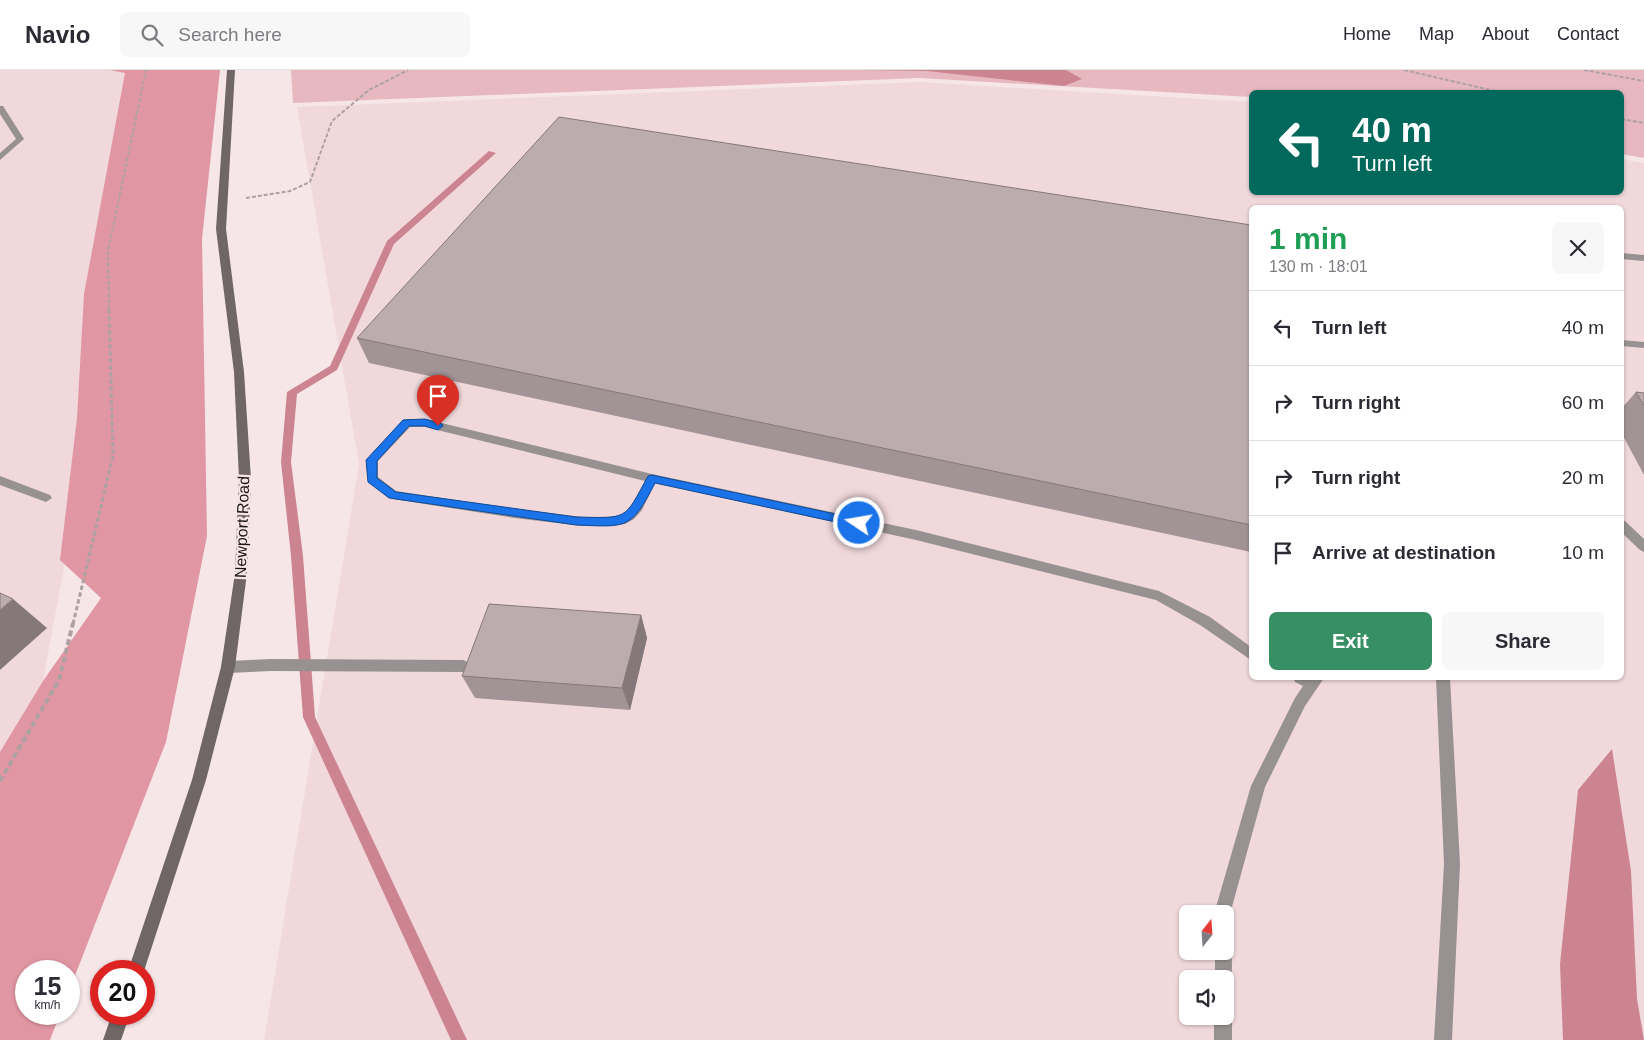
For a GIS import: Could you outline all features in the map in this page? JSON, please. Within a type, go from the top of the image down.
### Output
[{"type":"street","name":"Newport Road","points":[[140,960],[199,780],[228,667],[241,573],[245,480],[239,372],[221,229],[231,70]]},
{"type":"street","points":[[112,1040],[117,1025]]},
{"type":"lane","points":[[0,108],[20,138],[0,157]]},
{"type":"lane","points":[[1624,256],[1644,258]]},
{"type":"lane","points":[[1624,344],[1644,345]]},
{"type":"lane","points":[[652,478],[636,510],[624,520],[576,521],[393,496],[372,479],[372,460],[407,423],[425,423],[652,478],[916,535],[1159,596],[1205,621],[1249,653]]},
{"type":"lane","points":[[0,480],[46,498]]},
{"type":"lane","points":[[1624,527],[1644,547]]},
{"type":"lane","points":[[228,667],[272,665],[463,666]]},
{"type":"lane","points":[[1225,905],[1258,786],[1310,680]]},
{"type":"lane","points":[[1443,680],[1452,864],[1443,1040]]},
{"type":"lane","points":[[1223,1025],[1223,1040]]},
{"type":"path","points":[[0,781],[59,680],[113,456],[108,250],[146,70]]},
{"type":"path","points":[[223,201],[290,191],[310,182],[332,121],[369,90],[408,70]]},
{"type":"path","points":[[1404,70],[1490,90]]},
{"type":"path","points":[[1584,70],[1644,81]]},
{"type":"path","points":[[1624,120],[1644,123]]},
{"type":"shaded area","points":[[0,70],[156,70],[43,681],[0,752]]},
{"type":"shaded area","points":[[110,70],[220,70],[202,239],[207,536],[166,742],[80,963],[80,960],[15,960],[15,1025],[56,1025],[50,1040],[0,1040],[0,752],[43,681],[101,598],[60,560],[77,418],[84,294],[125,73]]},
{"type":"shaded area","points":[[291,70],[1644,70],[1644,158],[1624,155],[1624,90],[1249,90],[1249,97],[920,78],[293,103]]},
{"type":"shaded area","points":[[861,70],[1066,70],[1082,79],[1064,86],[927,71]]},
{"type":"shaded area","points":[[920,82],[1249,102],[1249,195],[1624,195],[1624,160],[1644,163],[1644,1040],[264,1040],[359,464],[297,107]]},
{"type":"shaded area","points":[[1612,749],[1631,871],[1637,999],[1644,1040],[1563,1040],[1560,964],[1578,790]]},
{"type":"building","points":[[559,117],[1249,225],[1249,525],[357,338]]},
{"type":"building","points":[[1636,392],[1644,393],[1644,406]]},
{"type":"building","points":[[0,593],[13,599],[0,610]]},
{"type":"building","points":[[489,604],[641,615],[622,688],[462,676]]},
{"type":"waterway","points":[[459,1040],[309,717],[297,556],[286,462],[292,392],[334,368],[390,243],[492,153]]},
{"type":"route","points":[[438,426],[425,423],[407,423],[372,460],[372,479],[393,496],[576,521],[604,522],[624,520],[636,510],[652,478],[859,523]]}]
